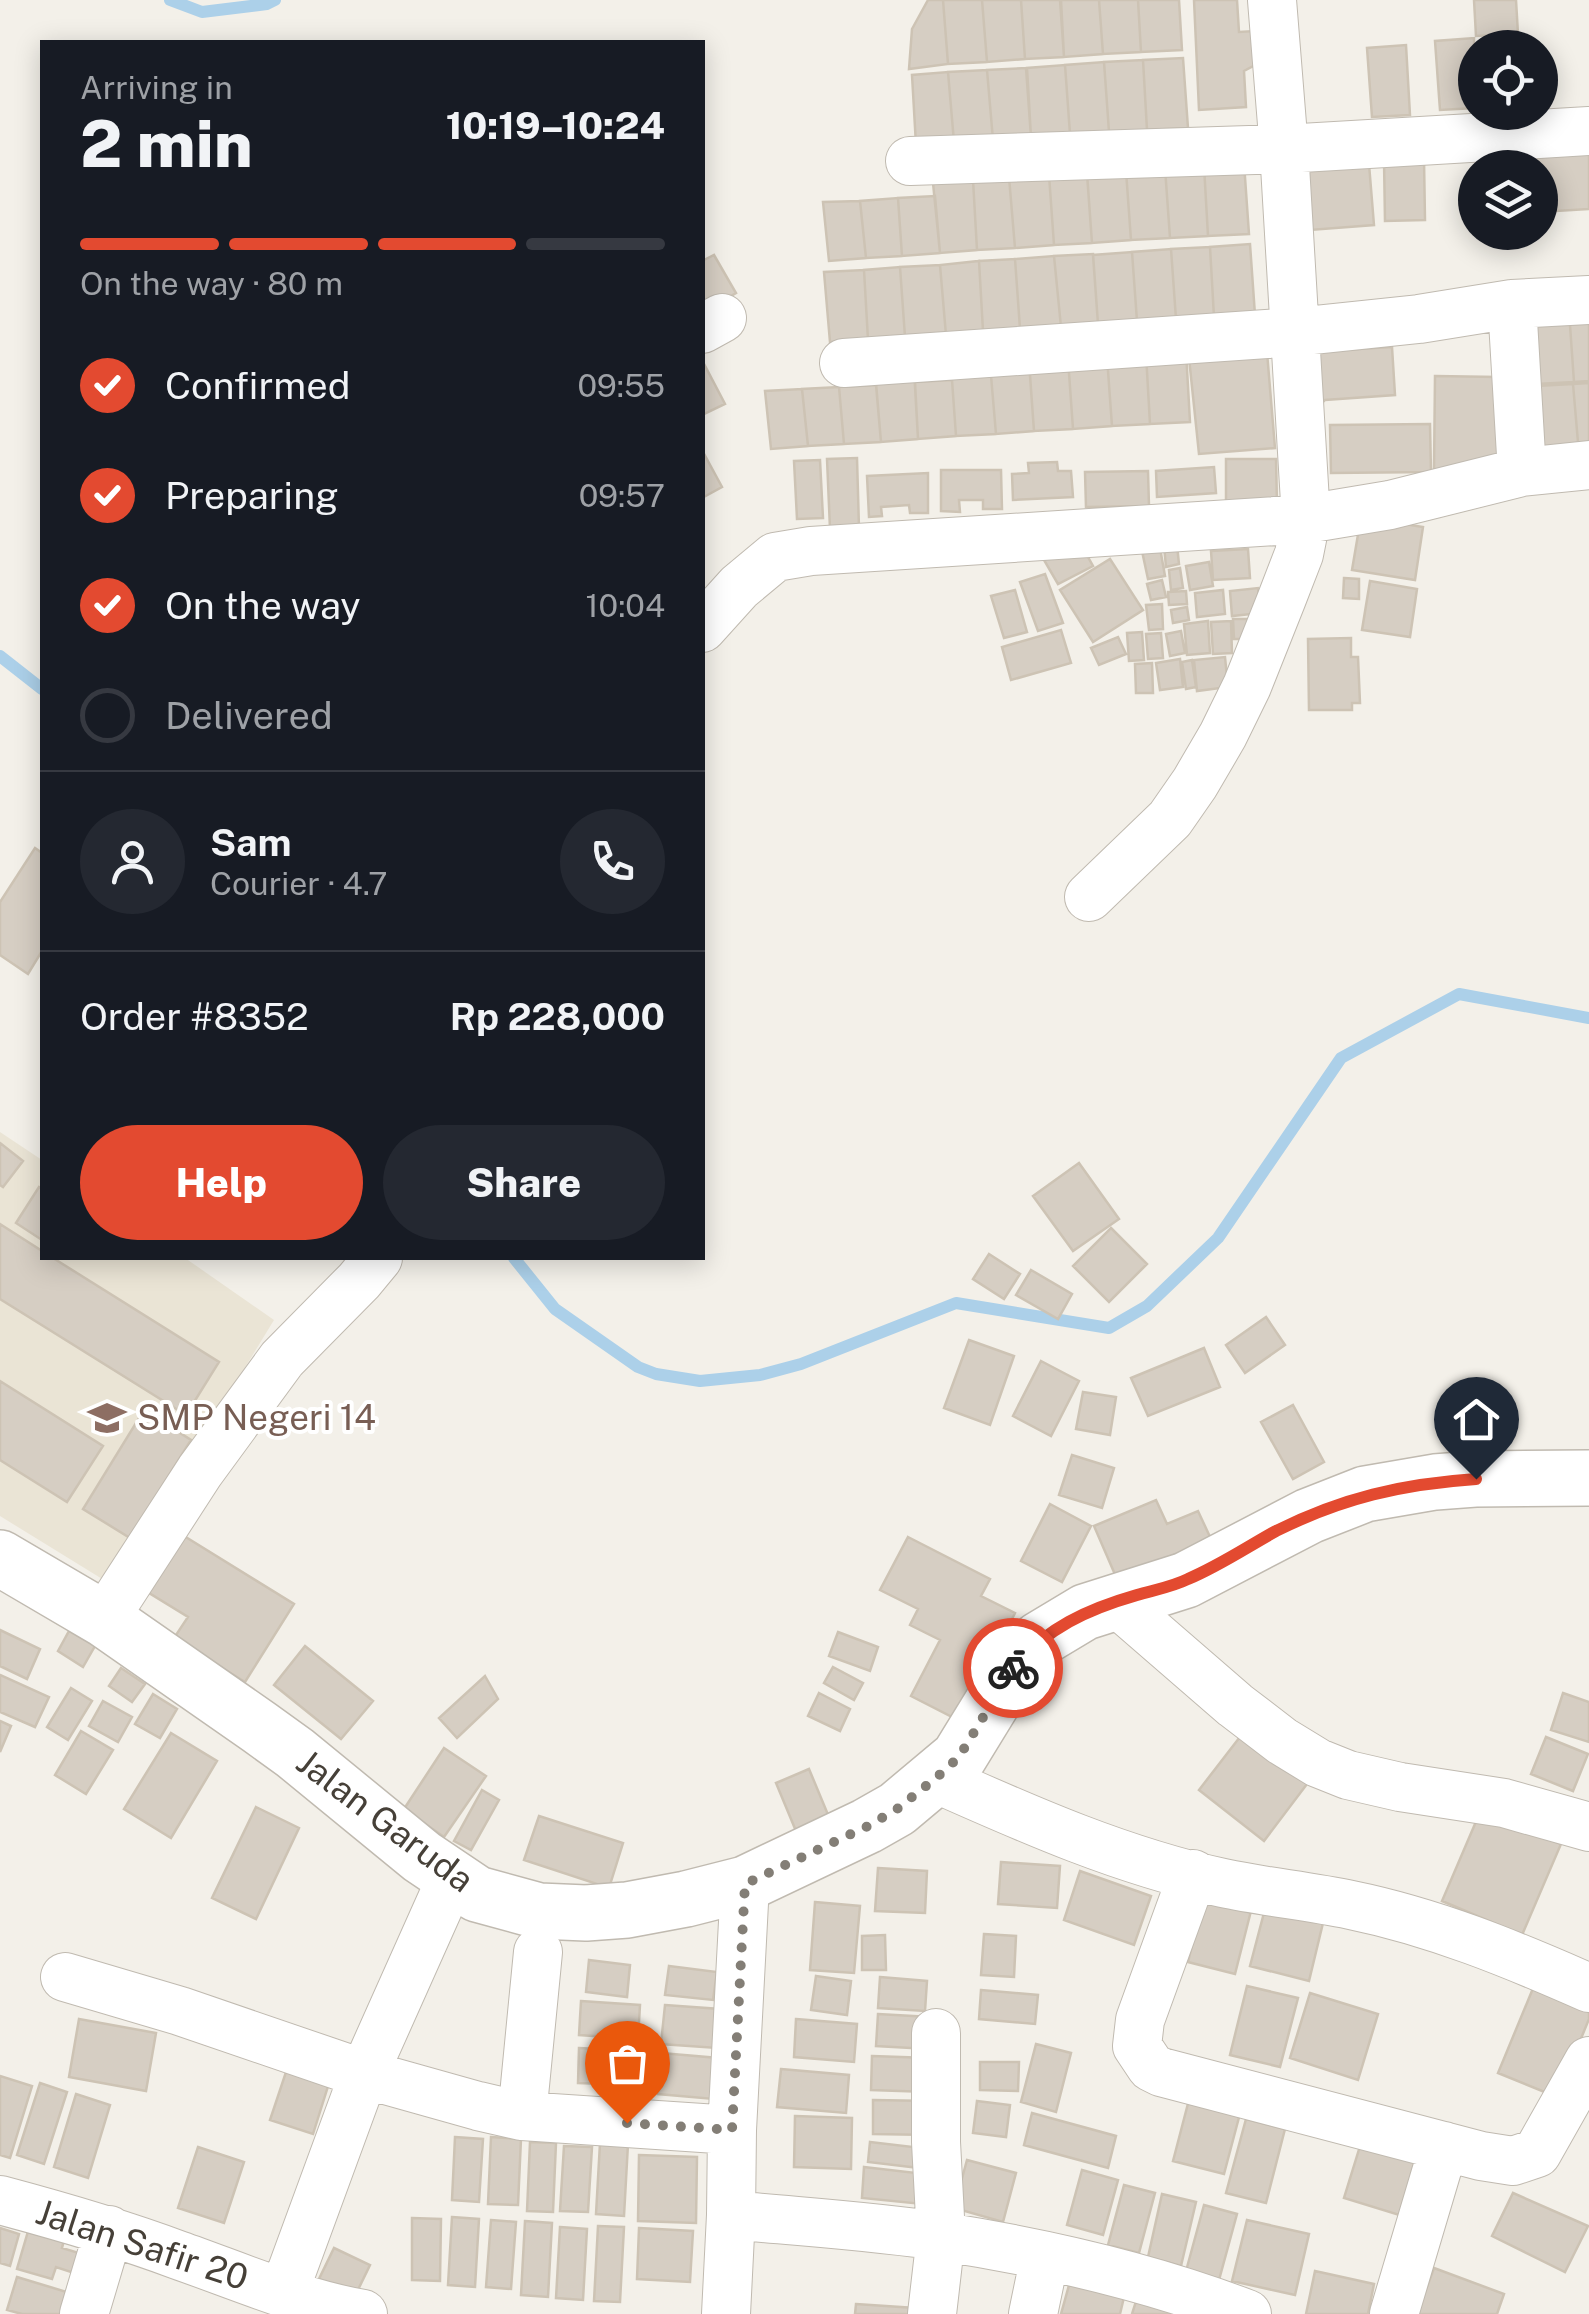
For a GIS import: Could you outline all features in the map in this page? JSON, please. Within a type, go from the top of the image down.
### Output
[{"type":"street","points":[[1089,896],[1170,819],[1195,783],[1247,686],[1299,554],[1306,519],[1272,0]]},
{"type":"street","points":[[910,161],[1284,149],[1589,132]]},
{"type":"street","points":[[844,363],[1295,332],[1512,304],[1589,300]]},
{"type":"street","points":[[1512,304],[1522,472]]},
{"type":"street","points":[[705,625],[739,587],[775,557],[1306,519],[1390,504],[1522,472],[1589,465]]},
{"type":"street","points":[[104,1619],[200,1471],[282,1360],[368,1270]]},
{"type":"street","name":"Jalan Garuda","points":[[0,1558],[104,1619],[296,1753],[408,1846],[477,1894],[539,1911],[586,1913],[686,1900],[745,1884],[868,1826],[897,1809],[959,1757],[1013,1668],[1040,1639],[1066,1622],[1116,1601],[1186,1580],[1309,1516],[1365,1494],[1435,1482],[1589,1478]]},
{"type":"street","points":[[1116,1601],[1282,1742],[1318,1763],[1348,1775],[1504,1803],[1589,1827]]},
{"type":"street","points":[[936,1778],[1084,1842],[1223,1883],[1353,1905],[1442,1930],[1509,1952],[1589,1988]]},
{"type":"street","points":[[1193,1874],[1140,2020],[1137,2046],[1151,2067],[1170,2076],[1513,2161],[1536,2153],[1589,2061]]},
{"type":"street","points":[[284,2292],[364,2074],[452,1876]]},
{"type":"street","points":[[726,2314],[745,1884]]},
{"type":"street","points":[[522,2116],[538,1952]]},
{"type":"street","points":[[66,1977],[364,2074],[478,2106],[522,2116],[732,2130]]},
{"type":"street","points":[[932,2314],[941,2236],[936,2033]]},
{"type":"street","points":[[1394,2314],[1444,2146]]},
{"type":"street","name":"Jalan Safir 20","points":[[0,2200],[109,2230],[284,2292],[363,2314]]},
{"type":"street","points":[[731,2215],[941,2236],[1045,2256],[1157,2284],[1226,2310]]},
{"type":"street","points":[[84,2314],[109,2230]]},
{"type":"street","points":[[1033,2314],[1045,2256]]},
{"type":"shaded area","name":"SMP Negeri 14","points":[[0,1132],[40,1159],[40,1260],[188,1260],[274,1320],[112,1585],[0,1516]]},
{"type":"building","points":[[928,0],[943,0],[948,64],[909,69],[912,29]]},
{"type":"building","points":[[943,0],[982,0],[987,62],[948,64]]},
{"type":"building","points":[[982,0],[1021,0],[1025,59],[987,62]]},
{"type":"building","points":[[1021,0],[1060,0],[1064,57],[1025,59]]},
{"type":"building","points":[[1061,0],[1099,0],[1103,54],[1064,57]]},
{"type":"building","points":[[1099,0],[1138,0],[1141,52],[1103,54]]},
{"type":"building","points":[[1138,0],[1179,0],[1182,50],[1141,52]]},
{"type":"building","points":[[1194,0],[1237,0],[1239,32],[1255,31],[1257,64],[1244,71],[1246,107],[1199,110]]},
{"type":"building","points":[[1474,0],[1516,0],[1518,30],[1476,30]]},
{"type":"building","points":[[1458,39],[1458,109],[1440,110],[1435,41]]},
{"type":"building","points":[[1406,45],[1410,115],[1372,117],[1367,48]]},
{"type":"building","points":[[1183,58],[1188,128],[1147,130],[1143,60]]},
{"type":"building","points":[[1143,60],[1147,130],[1109,132],[1104,62]]},
{"type":"building","points":[[1104,62],[1109,132],[1070,134],[1065,65]]},
{"type":"building","points":[[1065,65],[1070,134],[1031,137],[1027,68]]},
{"type":"building","points":[[1026,68],[1031,137],[993,140],[987,70]]},
{"type":"building","points":[[987,70],[993,140],[954,142],[948,72]]},
{"type":"building","points":[[948,72],[954,142],[916,145],[912,75]]},
{"type":"building","points":[[1589,143],[1589,209],[1558,211],[1558,150],[1514,150]]},
{"type":"building","points":[[1424,159],[1425,220],[1385,221],[1384,160]]},
{"type":"building","points":[[1244,163],[1249,234],[1208,236],[1204,166]]},
{"type":"building","points":[[1369,164],[1374,225],[1297,231],[1292,169]]},
{"type":"building","points":[[1204,166],[1208,236],[1170,238],[1165,168]]},
{"type":"building","points":[[1165,168],[1170,238],[1131,240],[1126,171]]},
{"type":"building","points":[[1126,171],[1131,240],[1092,243],[1087,174]]},
{"type":"building","points":[[1087,173],[1092,243],[1054,245],[1049,175]]},
{"type":"building","points":[[1049,175],[1054,245],[1015,248],[1009,177]]},
{"type":"building","points":[[1009,177],[1015,248],[977,250],[973,180]]},
{"type":"building","points":[[973,180],[977,250],[940,253],[933,183]]},
{"type":"building","points":[[935,196],[940,253],[902,256],[898,198]]},
{"type":"building","points":[[898,198],[902,256],[866,258],[860,201]]},
{"type":"building","points":[[860,201],[866,258],[829,261],[823,202]]},
{"type":"building","points":[[1250,244],[1255,315],[1214,317],[1210,247]]},
{"type":"building","points":[[1210,247],[1214,317],[1176,319],[1171,249]]},
{"type":"building","points":[[1171,249],[1176,319],[1137,321],[1132,252]]},
{"type":"building","points":[[1132,252],[1137,321],[1098,324],[1093,255]]},
{"type":"building","points":[[1093,254],[1098,324],[1061,327],[1054,256]]},
{"type":"building","points":[[714,255],[736,293],[705,311],[705,260]]},
{"type":"building","points":[[1054,256],[1061,327],[1020,329],[1015,259]]},
{"type":"building","points":[[1015,259],[1020,329],[983,331],[979,261]]},
{"type":"building","points":[[979,261],[983,331],[946,335],[940,265]]},
{"type":"building","points":[[940,265],[946,335],[905,337],[900,267]]},
{"type":"building","points":[[900,267],[905,337],[868,340],[864,270]]},
{"type":"building","points":[[864,270],[868,340],[830,342],[824,272]]},
{"type":"building","points":[[1589,310],[1589,381],[1574,382],[1569,311]]},
{"type":"building","points":[[1569,311],[1574,382],[1536,384],[1532,313]]},
{"type":"building","points":[[1300,337],[1324,351],[1392,347],[1395,395],[1325,400],[1311,415]]},
{"type":"building","points":[[1186,351],[1190,422],[1150,424],[1146,354]]},
{"type":"building","points":[[1267,352],[1275,448],[1199,454],[1189,358]]},
{"type":"building","points":[[1146,354],[1150,424],[1112,426],[1107,357]]},
{"type":"building","points":[[1107,357],[1112,426],[1073,429],[1068,359]]},
{"type":"building","points":[[1068,359],[1073,429],[1034,431],[1029,362]]},
{"type":"building","points":[[1029,361],[1034,431],[996,434],[990,364]]},
{"type":"building","points":[[990,364],[996,434],[956,436],[951,366]]},
{"type":"building","points":[[705,366],[725,404],[705,414]]},
{"type":"building","points":[[914,369],[918,439],[881,442],[875,371]]},
{"type":"building","points":[[1435,376],[1498,377],[1505,471],[1434,469]]},
{"type":"building","points":[[952,380],[956,436],[918,439],[915,382]]},
{"type":"building","points":[[1589,383],[1589,453],[1579,454],[1573,384]]},
{"type":"building","points":[[1573,384],[1579,454],[1540,457],[1536,386]]},
{"type":"building","points":[[876,385],[881,442],[844,444],[839,387]]},
{"type":"building","points":[[839,387],[844,444],[808,446],[802,389]]},
{"type":"building","points":[[802,389],[808,446],[771,449],[765,391]]},
{"type":"building","points":[[1430,424],[1431,472],[1331,473],[1330,425]]},
{"type":"building","points":[[705,456],[722,487],[705,496]]},
{"type":"building","points":[[857,458],[859,528],[830,529],[827,459]]},
{"type":"building","points":[[1226,459],[1276,459],[1277,503],[1226,504]]},
{"type":"building","points":[[820,460],[823,518],[797,519],[794,461]]},
{"type":"building","points":[[1057,462],[1058,471],[1071,471],[1073,497],[1013,500],[1012,474],[1029,473],[1028,463]]},
{"type":"building","points":[[1214,467],[1216,493],[1157,497],[1156,471]]},
{"type":"building","points":[[941,470],[1001,470],[1002,509],[983,509],[983,500],[959,500],[960,512],[941,511]]},
{"type":"building","points":[[1148,471],[1149,506],[1086,507],[1085,472]]},
{"type":"building","points":[[928,473],[928,513],[910,513],[909,505],[881,507],[882,516],[869,517],[867,476]]},
{"type":"building","points":[[1361,517],[1423,527],[1415,580],[1352,570]]},
{"type":"building","points":[[1079,541],[1093,566],[1058,584],[1044,560]]},
{"type":"building","points":[[1177,545],[1179,564],[1166,567],[1164,546]]},
{"type":"building","points":[[1160,548],[1165,576],[1148,579],[1142,551]]},
{"type":"building","points":[[1248,549],[1250,578],[1213,580],[1211,551]]},
{"type":"building","points":[[1110,559],[1143,610],[1093,642],[1060,590]]},
{"type":"building","points":[[1209,562],[1213,586],[1190,590],[1186,566]]},
{"type":"building","points":[[1180,568],[1183,588],[1171,590],[1169,570]]},
{"type":"building","points":[[1045,574],[1063,623],[1038,631],[1020,582]]},
{"type":"building","points":[[1344,578],[1359,579],[1359,599],[1343,598]]},
{"type":"building","points":[[1162,580],[1166,597],[1151,600],[1147,584]]},
{"type":"building","points":[[1370,581],[1417,589],[1410,637],[1362,630]]},
{"type":"building","points":[[1258,588],[1261,613],[1232,616],[1230,591]]},
{"type":"building","points":[[1015,590],[1027,632],[1004,638],[991,596]]},
{"type":"building","points":[[1223,590],[1225,614],[1197,617],[1195,593]]},
{"type":"building","points":[[1186,591],[1187,604],[1169,605],[1168,592]]},
{"type":"building","points":[[1162,604],[1163,629],[1149,630],[1146,605]]},
{"type":"building","points":[[1187,607],[1189,620],[1173,623],[1171,610]]},
{"type":"building","points":[[1233,619],[1251,619],[1251,639],[1234,639]]},
{"type":"building","points":[[1208,621],[1210,653],[1187,655],[1184,624]]},
{"type":"building","points":[[1231,621],[1232,653],[1213,654],[1211,622]]},
{"type":"building","points":[[1061,630],[1071,663],[1011,680],[1002,647]]},
{"type":"building","points":[[1181,631],[1185,653],[1170,656],[1166,634]]},
{"type":"building","points":[[1142,632],[1144,660],[1129,661],[1127,633]]},
{"type":"building","points":[[1161,633],[1163,658],[1148,659],[1146,634]]},
{"type":"building","points":[[1118,637],[1126,654],[1099,665],[1091,648]]},
{"type":"building","points":[[1351,638],[1351,657],[1358,657],[1360,703],[1352,703],[1352,710],[1309,710],[1308,639]]},
{"type":"building","points":[[1225,657],[1228,687],[1197,691],[1194,660]]},
{"type":"building","points":[[1180,659],[1183,687],[1160,690],[1156,663]]},
{"type":"building","points":[[1192,660],[1196,687],[1186,689],[1182,662]]},
{"type":"building","points":[[1152,663],[1153,693],[1136,693],[1135,664]]},
{"type":"building","points":[[35,848],[40,852],[40,954],[28,974],[0,955],[0,902]]},
{"type":"building","points":[[0,1143],[23,1161],[3,1187],[0,1185]]},
{"type":"building","points":[[1079,1163],[1119,1219],[1073,1251],[1033,1196]]},
{"type":"building","points":[[39,1187],[40,1239],[16,1223]]},
{"type":"building","points":[[0,1224],[40,1250],[40,1260],[56,1260],[219,1362],[186,1415],[0,1299]]},
{"type":"building","points":[[1111,1228],[1147,1264],[1109,1302],[1073,1266]]},
{"type":"building","points":[[989,1254],[1020,1274],[1004,1299],[973,1279]]},
{"type":"building","points":[[1031,1270],[1072,1294],[1058,1319],[1016,1295]]},
{"type":"building","points":[[1266,1317],[1285,1345],[1245,1373],[1226,1345]]},
{"type":"building","points":[[969,1340],[1014,1356],[990,1425],[944,1408]]},
{"type":"building","points":[[1204,1348],[1220,1387],[1148,1416],[1131,1378]]},
{"type":"building","points":[[1041,1361],[1079,1381],[1051,1436],[1013,1416]]},
{"type":"building","points":[[0,1381],[103,1446],[67,1502],[0,1460]]},
{"type":"building","points":[[1083,1392],[1116,1397],[1110,1435],[1076,1429]]},
{"type":"building","points":[[1293,1405],[1324,1462],[1293,1479],[1261,1422]]},
{"type":"building","points":[[144,1410],[191,1440],[130,1538],[83,1509]]},
{"type":"building","points":[[1072,1455],[1114,1468],[1102,1508],[1059,1495]]},
{"type":"building","points":[[1156,1500],[1167,1524],[1198,1511],[1211,1539],[1117,1579],[1094,1526]]},
{"type":"building","points":[[1050,1504],[1091,1526],[1062,1582],[1021,1561]]},
{"type":"building","points":[[176,1531],[294,1604],[245,1682],[174,1638],[188,1617],[141,1588]]},
{"type":"building","points":[[908,1537],[990,1579],[981,1596],[1015,1613],[960,1721],[911,1696],[940,1640],[910,1625],[918,1609],[880,1590]]},
{"type":"building","points":[[0,1630],[40,1649],[27,1679],[0,1666]]},
{"type":"building","points":[[69,1631],[95,1646],[83,1667],[58,1651]]},
{"type":"building","points":[[838,1632],[878,1647],[870,1671],[829,1656]]},
{"type":"building","points":[[305,1646],[373,1701],[341,1739],[274,1685]]},
{"type":"building","points":[[833,1667],[863,1683],[854,1700],[824,1683]]},
{"type":"building","points":[[121,1668],[145,1684],[132,1702],[109,1686]]},
{"type":"building","points":[[0,1675],[49,1697],[35,1727],[0,1712]]},
{"type":"building","points":[[485,1676],[498,1699],[457,1738],[439,1718]]},
{"type":"building","points":[[71,1688],[92,1701],[68,1740],[47,1727]]},
{"type":"building","points":[[819,1693],[850,1709],[840,1731],[808,1716]]},
{"type":"building","points":[[1563,1693],[1589,1702],[1589,1742],[1551,1730]]},
{"type":"building","points":[[153,1694],[177,1709],[160,1738],[135,1724]]},
{"type":"building","points":[[103,1701],[132,1717],[118,1742],[89,1726]]},
{"type":"building","points":[[0,1721],[11,1726],[0,1752]]},
{"type":"building","points":[[81,1731],[113,1750],[86,1794],[55,1775]]},
{"type":"building","points":[[171,1733],[217,1761],[171,1838],[124,1809]]},
{"type":"building","points":[[1243,1733],[1307,1784],[1264,1841],[1199,1790]]},
{"type":"building","points":[[1546,1737],[1588,1754],[1573,1791],[1531,1774]]},
{"type":"building","points":[[444,1748],[486,1776],[444,1837],[404,1809]]},
{"type":"building","points":[[809,1769],[829,1817],[796,1831],[776,1783]]},
{"type":"building","points":[[482,1790],[499,1800],[471,1850],[454,1841]]},
{"type":"building","points":[[256,1807],[299,1828],[256,1919],[212,1898]]},
{"type":"building","points":[[1481,1810],[1561,1844],[1522,1935],[1442,1901]]},
{"type":"building","points":[[539,1816],[623,1843],[609,1888],[524,1860]]},
{"type":"building","points":[[1001,1862],[1060,1866],[1057,1908],[998,1904]]},
{"type":"building","points":[[878,1868],[927,1871],[925,1913],[875,1911]]},
{"type":"building","points":[[1080,1871],[1151,1896],[1134,1945],[1064,1920]]},
{"type":"building","points":[[1204,1895],[1252,1907],[1235,1974],[1188,1962]]},
{"type":"building","points":[[815,1902],[860,1906],[854,1973],[810,1970]]},
{"type":"building","points":[[1265,1909],[1323,1923],[1309,1981],[1250,1966]]},
{"type":"building","points":[[984,1934],[1016,1936],[1014,1977],[981,1975]]},
{"type":"building","points":[[885,1935],[886,1970],[862,1970],[862,1936]]},
{"type":"building","points":[[589,1960],[630,1965],[627,1997],[586,1992]]},
{"type":"building","points":[[669,1966],[717,1972],[713,2000],[665,1995]]},
{"type":"building","points":[[816,1976],[851,1981],[847,2015],[811,2010]]},
{"type":"building","points":[[880,1977],[927,1981],[925,2011],[878,2008]]},
{"type":"building","points":[[1247,1986],[1298,1998],[1280,2067],[1230,2055]]},
{"type":"building","points":[[1534,1986],[1589,2009],[1589,2019],[1557,2097],[1498,2073]]},
{"type":"building","points":[[981,1990],[1038,1995],[1035,2024],[979,2019]]},
{"type":"building","points":[[1310,1993],[1378,2014],[1358,2080],[1290,2058]]},
{"type":"building","points":[[581,2001],[640,2005],[638,2039],[579,2035]]},
{"type":"building","points":[[665,2005],[720,2009],[717,2048],[661,2044]]},
{"type":"building","points":[[878,2014],[930,2017],[928,2049],[876,2046]]},
{"type":"building","points":[[79,2019],[156,2033],[146,2091],[69,2077]]},
{"type":"building","points":[[796,2019],[857,2024],[854,2062],[794,2057]]},
{"type":"building","points":[[1036,2044],[1071,2053],[1056,2112],[1021,2102]]},
{"type":"building","points":[[579,2048],[635,2051],[633,2085],[578,2083]]},
{"type":"building","points":[[661,2053],[718,2058],[714,2099],[658,2094]]},
{"type":"building","points":[[872,2056],[929,2058],[928,2092],[871,2090]]},
{"type":"building","points":[[980,2062],[1019,2062],[1018,2091],[980,2090]]},
{"type":"building","points":[[287,2069],[329,2083],[313,2134],[270,2120]]},
{"type":"building","points":[[781,2069],[849,2075],[846,2113],[777,2107]]},
{"type":"building","points":[[0,2076],[32,2086],[10,2158],[0,2155]]},
{"type":"building","points":[[40,2083],[67,2092],[44,2164],[17,2155]]},
{"type":"building","points":[[1191,2092],[1242,2106],[1224,2174],[1173,2161]]},
{"type":"building","points":[[76,2094],[110,2105],[88,2178],[54,2167]]},
{"type":"building","points":[[873,2100],[932,2101],[931,2135],[873,2134]]},
{"type":"building","points":[[977,2101],[1010,2105],[1006,2137],[973,2133]]},
{"type":"building","points":[[1032,2113],[1116,2136],[1108,2168],[1024,2145]]},
{"type":"building","points":[[795,2116],[852,2118],[851,2169],[794,2167]]},
{"type":"building","points":[[1246,2119],[1285,2129],[1266,2203],[1226,2193]]},
{"type":"building","points":[[455,2137],[483,2139],[479,2202],[452,2200]]},
{"type":"building","points":[[491,2137],[521,2139],[518,2205],[488,2204]]},
{"type":"building","points":[[530,2142],[556,2143],[553,2212],[527,2211]]},
{"type":"building","points":[[870,2142],[930,2149],[928,2169],[868,2162]]},
{"type":"building","points":[[600,2143],[628,2144],[624,2216],[596,2214]]},
{"type":"building","points":[[1361,2143],[1425,2163],[1409,2218],[1344,2198]]},
{"type":"building","points":[[564,2146],[592,2147],[588,2212],[560,2211]]},
{"type":"building","points":[[198,2147],[244,2162],[224,2223],[178,2208]]},
{"type":"building","points":[[639,2155],[697,2157],[696,2223],[638,2221]]},
{"type":"building","points":[[967,2160],[1016,2173],[1003,2222],[954,2208]]},
{"type":"building","points":[[864,2167],[925,2174],[922,2204],[862,2198]]},
{"type":"building","points":[[1082,2170],[1118,2180],[1103,2235],[1067,2225]]},
{"type":"building","points":[[1124,2185],[1155,2193],[1139,2253],[1108,2245]]},
{"type":"building","points":[[1513,2193],[1588,2226],[1565,2272],[1492,2236]]},
{"type":"building","points":[[1162,2194],[1196,2202],[1181,2266],[1148,2257]]},
{"type":"building","points":[[1204,2205],[1237,2214],[1219,2280],[1186,2271]]},
{"type":"building","points":[[34,2211],[69,2222],[62,2248],[92,2257],[86,2277],[56,2267],[52,2279],[17,2269]]},
{"type":"building","points":[[452,2217],[479,2219],[475,2287],[448,2285]]},
{"type":"building","points":[[412,2218],[441,2219],[440,2281],[412,2280]]},
{"type":"building","points":[[491,2220],[516,2222],[511,2289],[486,2287]]},
{"type":"building","points":[[1247,2220],[1309,2234],[1295,2295],[1232,2281]]},
{"type":"building","points":[[525,2221],[552,2223],[548,2297],[521,2295]]},
{"type":"building","points":[[598,2226],[624,2227],[620,2302],[594,2301]]},
{"type":"building","points":[[560,2227],[587,2229],[583,2300],[556,2298]]},
{"type":"building","points":[[0,2228],[19,2234],[10,2266],[0,2263]]},
{"type":"building","points":[[639,2228],[693,2231],[690,2282],[637,2279]]},
{"type":"building","points":[[334,2248],[370,2265],[355,2296],[319,2279]]},
{"type":"building","points":[[1434,2268],[1504,2294],[1497,2314],[1417,2314]]},
{"type":"building","points":[[1315,2271],[1374,2284],[1368,2314],[1306,2314]]},
{"type":"building","points":[[17,2277],[70,2293],[64,2314],[7,2310]]},
{"type":"building","points":[[1071,2278],[1125,2293],[1120,2314],[1061,2314]]},
{"type":"building","points":[[1138,2295],[1192,2314],[1132,2314]]},
{"type":"building","points":[[856,2304],[915,2308],[915,2314],[855,2314]]},
{"type":"waterway","points":[[170,0],[202,12],[275,0]]},
{"type":"waterway","points":[[0,656],[40,687]]},
{"type":"waterway","points":[[516,1260],[555,1309],[638,1367],[700,1381],[760,1375],[801,1364],[956,1303],[1109,1328],[1147,1306],[1218,1238],[1341,1058],[1459,994],[1589,1018]]},
{"type":"way so far","points":[[627,2123],[732,2130],[745,1884],[868,1826],[936,1778],[959,1757],[1013,1668]]},
{"type":"place","name":"SMP Negeri 14","points":[[107,1418]]},
{"type":"route","points":[[1013,1668],[1040,1639],[1085,1612],[1186,1580],[1336,1504],[1415,1485],[1476,1479]]}]
